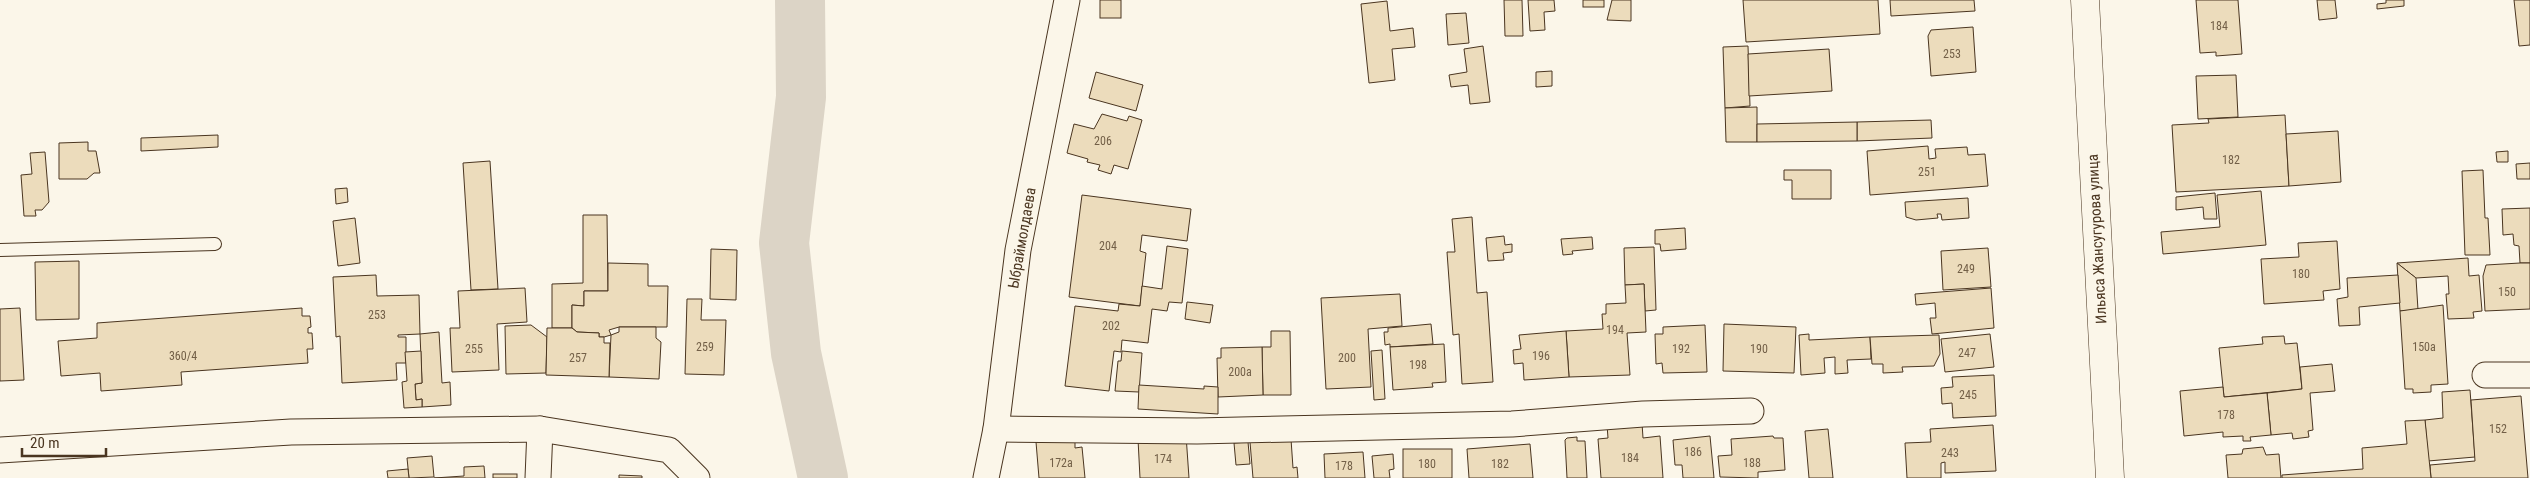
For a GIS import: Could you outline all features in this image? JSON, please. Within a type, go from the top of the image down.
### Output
[{"type":"street","name":"Ыбраймолдаева","points":[[986,478],[996,429],[1018,250],[1067,0]]},
{"type":"street","name":"Ильяса Жансугурова улица","points":[[2085,0],[2110,478]]},
{"type":"street","points":[[2485,375],[2530,375]]},
{"type":"street","points":[[996,429],[1197,430],[1492,424],[1643,414],[1751,411]]},
{"type":"street","points":[[538,478],[540,429]]},
{"type":"street","points":[[0,450],[291,432],[540,429],[670,450],[697,478]]},
{"type":"lane","points":[[0,250],[215,244]]},
{"type":"building","points":[[1100,0],[1121,0],[1121,18],[1100,18]]},
{"type":"building","points":[[1504,0],[1522,0],[1523,36],[1505,36]]},
{"type":"building","points":[[1528,0],[1554,0],[1555,11],[1544,12],[1545,30],[1530,31]]},
{"type":"building","points":[[1583,0],[1604,0],[1604,7],[1583,7]]},
{"type":"building","points":[[1612,0],[1631,0],[1631,21],[1607,20]]},
{"type":"building","points":[[1743,0],[1878,0],[1880,34],[1746,42]]},
{"type":"building","points":[[1890,0],[1974,0],[1975,11],[1891,16]]},
{"type":"building","points":[[2196,0],[2238,0],[2242,54],[2216,56],[2216,52],[2200,53]]},
{"type":"building","points":[[2317,0],[2335,0],[2337,18],[2319,20]]},
{"type":"building","points":[[2386,0],[2404,0],[2404,6],[2377,9],[2377,4],[2386,3]]},
{"type":"building","points":[[2514,0],[2530,0],[2530,45],[2519,46]]},
{"type":"building","points":[[1387,1],[1390,31],[1413,28],[1415,47],[1392,49],[1395,80],[1369,83],[1361,4]]},
{"type":"building","points":[[1466,13],[1469,43],[1448,45],[1446,14]]},
{"type":"building","points":[[1973,27],[1976,72],[1931,76],[1928,36],[1931,30]]},
{"type":"building","points":[[1483,46],[1490,102],[1470,104],[1468,85],[1451,87],[1449,75],[1467,72],[1464,49]]},
{"type":"building","points":[[1748,46],[1750,106],[1725,108],[1723,47]]},
{"type":"building","points":[[1829,49],[1832,91],[1749,96],[1748,54]]},
{"type":"building","points":[[1552,71],[1552,86],[1536,87],[1536,72]]},
{"type":"building","points":[[1096,72],[1143,85],[1136,111],[1089,98]]},
{"type":"building","points":[[2236,75],[2238,117],[2198,119],[2196,76]]},
{"type":"building","points":[[1757,107],[1757,142],[1726,142],[1725,108]]},
{"type":"building","points":[[1102,114],[1127,121],[1129,116],[1142,120],[1128,169],[1114,165],[1111,174],[1098,170],[1100,165],[1087,162],[1088,159],[1067,153],[1074,124],[1094,129]]},
{"type":"building","points":[[2285,115],[2289,186],[2176,192],[2172,125],[2209,123],[2208,119]]},
{"type":"building","points":[[1931,120],[1932,138],[1857,141],[1857,122]]},
{"type":"building","points":[[1857,122],[1857,141],[1757,142],[1757,124]]},
{"type":"building","points":[[2338,131],[2341,182],[2289,186],[2286,134]]},
{"type":"building","points":[[218,135],[218,147],[141,151],[141,138]]},
{"type":"building","points":[[88,142],[88,151],[96,151],[100,173],[94,173],[87,179],[59,179],[59,143]]},
{"type":"building","points":[[1928,146],[1929,159],[1936,158],[1935,149],[1967,147],[1968,155],[1985,154],[1988,186],[1870,195],[1867,151]]},
{"type":"building","points":[[2508,151],[2508,162],[2497,162],[2496,152]]},
{"type":"building","points":[[45,152],[49,202],[42,210],[35,210],[36,216],[24,216],[21,175],[32,174],[30,153]]},
{"type":"building","points":[[490,161],[498,289],[471,290],[463,163]]},
{"type":"building","points":[[2530,163],[2530,179],[2517,179],[2516,164]]},
{"type":"building","points":[[1784,170],[1831,170],[1831,199],[1792,199],[1792,180],[1784,180]]},
{"type":"building","points":[[2483,170],[2485,218],[2488,218],[2490,255],[2465,255],[2462,171]]},
{"type":"building","points":[[347,188],[348,202],[336,204],[335,189]]},
{"type":"building","points":[[2261,191],[2266,245],[2163,254],[2161,232],[2220,227],[2217,195]]},
{"type":"building","points":[[2215,193],[2217,219],[2204,219],[2203,207],[2176,210],[2176,197]]},
{"type":"building","points":[[1082,195],[1191,209],[1187,241],[1142,235],[1140,251],[1146,253],[1140,306],[1069,297]]},
{"type":"building","points":[[1968,198],[1969,218],[1942,220],[1941,214],[1937,214],[1938,218],[1916,220],[1906,217],[1905,202]]},
{"type":"building","points":[[2530,208],[2530,263],[2520,263],[2519,246],[2514,245],[2513,234],[2503,235],[2502,209]]},
{"type":"building","points":[[583,215],[607,215],[608,291],[584,291],[584,306],[572,305],[572,328],[552,328],[552,284],[583,283]]},
{"type":"building","points":[[1472,217],[1477,293],[1487,292],[1493,382],[1462,384],[1459,334],[1453,335],[1447,252],[1455,252],[1452,219]]},
{"type":"building","points":[[355,218],[360,263],[338,266],[333,221]]},
{"type":"building","points":[[1685,228],[1686,249],[1661,251],[1660,244],[1655,244],[1655,230]]},
{"type":"building","points":[[1504,236],[1505,245],[1512,244],[1512,252],[1503,253],[1504,260],[1488,261],[1486,238]]},
{"type":"building","points":[[1592,237],[1593,249],[1572,251],[1573,254],[1563,255],[1561,239]]},
{"type":"building","points":[[2337,241],[2340,289],[2323,291],[2324,300],[2264,304],[2261,259],[2299,257],[2298,243]]},
{"type":"building","points":[[1167,246],[1188,249],[1182,303],[1169,302],[1167,311],[1152,309],[1148,343],[1122,340],[1121,352],[1114,351],[1109,391],[1065,386],[1075,306],[1118,311],[1119,304],[1140,306],[1142,286],[1162,289]]},
{"type":"building","points":[[1654,247],[1656,310],[1645,311],[1644,284],[1625,285],[1624,248]]},
{"type":"building","points":[[1988,248],[1991,287],[1943,290],[1941,251]]},
{"type":"building","points":[[711,249],[737,250],[736,300],[710,299]]},
{"type":"building","points":[[2468,258],[2469,276],[2479,275],[2482,311],[2473,312],[2474,318],[2448,319],[2446,294],[2449,294],[2448,276],[2416,278],[2397,263]]},
{"type":"building","points":[[79,261],[79,319],[36,320],[35,262]]},
{"type":"building","points":[[608,263],[648,264],[648,286],[668,286],[667,327],[619,327],[609,330],[611,335],[604,337],[599,337],[599,333],[577,332],[572,328],[572,305],[584,306],[584,291],[608,291]]},
{"type":"building","points":[[2397,263],[2416,278],[2418,310],[2400,311]]},
{"type":"building","points":[[2530,263],[2530,309],[2485,311],[2483,276],[2486,265]]},
{"type":"building","points":[[376,275],[377,296],[419,295],[420,334],[398,335],[398,337],[406,337],[406,363],[396,363],[397,380],[342,383],[340,336],[336,337],[333,277]]},
{"type":"building","points":[[2398,275],[2400,303],[2359,307],[2360,325],[2339,326],[2337,299],[2348,297],[2347,278]]},
{"type":"building","points":[[1644,284],[1646,332],[1627,333],[1630,375],[1569,377],[1566,331],[1603,329],[1602,314],[1606,314],[1606,304],[1626,303],[1625,285]]},
{"type":"building","points":[[525,288],[527,322],[497,324],[499,370],[452,372],[450,328],[460,328],[458,291]]},
{"type":"building","points":[[1991,288],[1994,328],[1932,334],[1930,318],[1936,318],[1935,303],[1916,305],[1915,294]]},
{"type":"building","points":[[1400,294],[1402,326],[1368,329],[1371,387],[1326,389],[1321,298]]},
{"type":"building","points":[[687,299],[702,299],[701,320],[726,320],[724,375],[685,374]]},
{"type":"building","points":[[1187,302],[1213,305],[1210,323],[1185,319]]},
{"type":"building","points":[[2443,305],[2448,384],[2431,385],[2431,392],[2413,393],[2413,389],[2405,389],[2400,311]]},
{"type":"building","points":[[20,308],[24,380],[0,381],[0,309]]},
{"type":"building","points":[[302,308],[302,316],[310,316],[311,327],[308,328],[308,333],[312,333],[313,349],[307,349],[308,363],[181,372],[182,385],[101,391],[100,373],[61,376],[58,341],[97,338],[97,323]]},
{"type":"building","points":[[1431,324],[1433,344],[1390,347],[1390,344],[1385,345],[1384,332],[1388,332],[1388,328]]},
{"type":"building","points":[[1724,324],[1796,327],[1794,373],[1723,371]]},
{"type":"building","points":[[531,325],[547,337],[546,373],[506,374],[505,326]]},
{"type":"building","points":[[1705,325],[1707,372],[1663,373],[1662,363],[1656,364],[1655,334],[1663,334],[1663,327]]},
{"type":"building","points":[[619,327],[656,327],[656,338],[661,342],[659,379],[609,377],[611,335],[619,332]]},
{"type":"building","points":[[547,328],[572,328],[577,332],[599,333],[599,337],[604,337],[604,343],[610,343],[609,377],[546,375]]},
{"type":"building","points":[[1271,331],[1290,331],[1291,395],[1263,395],[1262,347],[1271,347]]},
{"type":"building","points":[[1566,331],[1569,377],[1524,380],[1523,363],[1514,364],[1513,350],[1521,349],[1519,335]]},
{"type":"building","points":[[439,332],[442,383],[450,382],[451,405],[422,407],[422,399],[416,400],[415,384],[422,383],[420,334]]},
{"type":"building","points":[[1809,334],[1809,340],[1870,337],[1871,359],[1847,360],[1848,373],[1835,374],[1835,357],[1824,358],[1825,373],[1801,375],[1799,335]]},
{"type":"building","points":[[1990,334],[1994,367],[1945,372],[1941,339]]},
{"type":"building","points":[[1939,335],[1940,354],[1934,366],[1902,367],[1903,372],[1883,373],[1883,364],[1872,364],[1870,337]]},
{"type":"building","points":[[2284,336],[2285,344],[2297,343],[2302,389],[2224,397],[2219,348],[2263,344],[2262,337]]},
{"type":"building","points":[[1444,344],[1446,382],[1432,383],[1433,387],[1393,390],[1390,347]]},
{"type":"building","points":[[1262,347],[1263,395],[1218,397],[1217,358],[1221,358],[1221,348]]},
{"type":"building","points":[[1382,350],[1385,399],[1374,400],[1371,351]]},
{"type":"building","points":[[421,351],[422,383],[415,384],[416,400],[422,399],[422,407],[404,408],[402,382],[407,381],[405,352]]},
{"type":"building","points":[[1122,351],[1142,353],[1139,392],[1115,391],[1118,361],[1121,361]]},
{"type":"building","points":[[2332,364],[2335,391],[2310,393],[2313,430],[2308,431],[2309,437],[2293,439],[2292,433],[2271,435],[2267,393],[2302,389],[2300,367]]},
{"type":"building","points":[[1994,375],[1996,416],[1953,418],[1952,403],[1942,404],[1941,388],[1953,387],[1952,377]]},
{"type":"building","points":[[1139,385],[1204,389],[1204,386],[1218,387],[1218,414],[1138,409]]},
{"type":"building","points":[[2223,387],[2224,397],[2267,393],[2271,435],[2250,437],[2251,441],[2243,441],[2243,436],[2223,437],[2223,432],[2184,436],[2180,391]]},
{"type":"building","points":[[2470,390],[2475,457],[2428,461],[2425,420],[2443,418],[2442,392]]},
{"type":"building","points":[[2521,396],[2528,478],[2431,478],[2430,465],[2475,461],[2471,400]]},
{"type":"building","points":[[2425,420],[2431,478],[2282,478],[2282,475],[2363,469],[2362,448],[2407,444],[2405,421]]},
{"type":"building","points":[[1642,423],[1643,438],[1660,436],[1663,478],[1601,478],[1598,439],[1608,438],[1607,425]]},
{"type":"building","points":[[1993,425],[1996,471],[1945,473],[1945,462],[1941,463],[1941,478],[1907,478],[1905,443],[1931,442],[1930,429]]},
{"type":"building","points":[[1828,429],[1833,478],[1809,478],[1805,431]]},
{"type":"building","points":[[1186,435],[1189,478],[1140,478],[1138,439]]},
{"type":"building","points":[[1710,436],[1714,478],[1683,478],[1682,465],[1675,465],[1673,440]]},
{"type":"building","points":[[1773,436],[1774,438],[1783,438],[1785,470],[1758,472],[1758,478],[1720,477],[1718,456],[1732,455],[1731,439]]},
{"type":"building","points":[[1577,437],[1577,441],[1585,441],[1587,478],[1567,478],[1565,440]]},
{"type":"building","points":[[1075,439],[1075,448],[1082,447],[1085,478],[1039,478],[1036,442]]},
{"type":"building","points":[[1291,439],[1293,468],[1297,467],[1298,478],[1253,478],[1250,442]]},
{"type":"building","points":[[1248,442],[1250,464],[1236,465],[1234,443]]},
{"type":"building","points":[[1530,444],[1533,478],[1469,478],[1467,449]]},
{"type":"building","points":[[2263,447],[2266,455],[2279,454],[2281,478],[2228,478],[2226,455],[2242,454],[2243,449]]},
{"type":"building","points":[[1403,449],[1452,449],[1452,478],[1403,478]]},
{"type":"building","points":[[1363,452],[1365,478],[1325,478],[1324,454]]},
{"type":"building","points":[[1393,454],[1394,469],[1389,470],[1390,478],[1374,478],[1372,456]]},
{"type":"building","points":[[432,456],[434,477],[409,478],[407,458]]},
{"type":"building","points":[[484,466],[485,478],[434,478],[464,476],[464,467]]},
{"type":"building","points":[[408,469],[409,478],[388,478],[387,471]]},
{"type":"building","points":[[493,474],[517,474],[517,478],[493,478]]},
{"type":"building","points":[[619,475],[642,476],[642,478],[619,478]]},
{"type":"waterway","points":[[800,0],[801,97],[784,243],[796,353],[823,478]]}]
